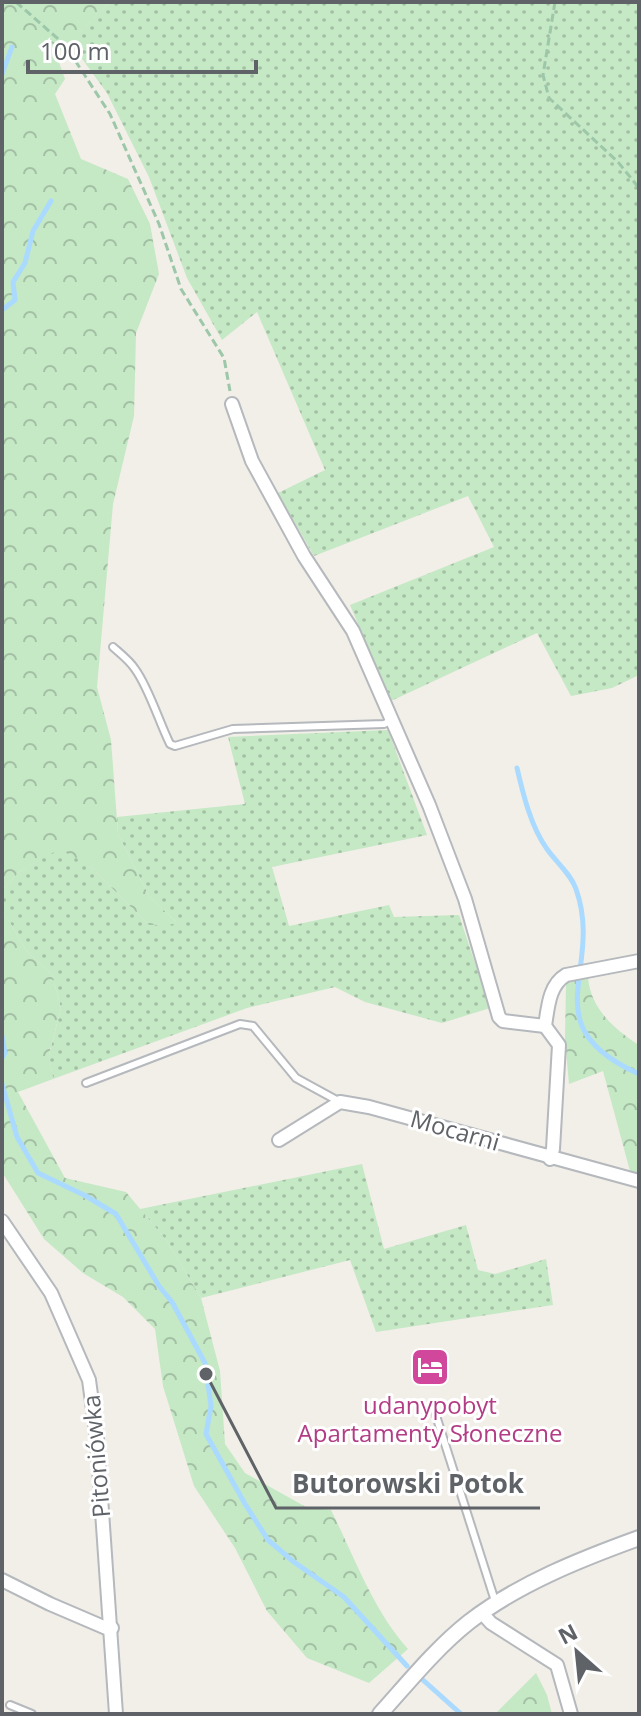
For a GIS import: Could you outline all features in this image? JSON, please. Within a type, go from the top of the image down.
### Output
[{"type":"street","points":[[232,404],[252,461],[304,556],[353,631],[429,805],[465,899],[499,1017],[503,1021],[545,1026],[559,1045],[550,1159]]},
{"type":"street","points":[[545,1026],[552,992],[558,980],[566,975],[639,961]]},
{"type":"street","points":[[279,1140],[340,1102]]},
{"type":"street","name":"Mocarni","points":[[340,1102],[369,1107],[639,1181]]},
{"type":"street","name":"Pitoniówka","points":[[2,1221],[51,1293],[89,1380],[97,1439],[116,1714]]},
{"type":"street","points":[[380,1714],[452,1636],[496,1603],[559,1571],[639,1538]]},
{"type":"street","points":[[2,1580],[50,1604],[112,1628]]},
{"type":"street","points":[[482,1613],[491,1623],[557,1665],[571,1714]]},
{"type":"lane","points":[[113,647],[140,676],[155,714],[170,744],[175,746],[233,729],[384,724],[391,721]]},
{"type":"lane","points":[[86,1083],[240,1024],[253,1026],[296,1078],[340,1102]]},
{"type":"lane","points":[[432,1403],[496,1603]]},
{"type":"lane","points":[[10,1705],[32,1714]]},
{"type":"path","points":[[16,2],[65,45],[110,114],[159,224],[181,289],[224,358],[232,404]]},
{"type":"path","points":[[555,2],[543,75],[549,98],[618,162],[639,188]]},
{"type":"green space","points":[[2,2],[110,2],[56,54],[65,79],[55,94],[81,159],[128,179],[150,224],[159,274],[136,333],[134,416],[113,504],[97,687],[111,740],[118,834],[149,896],[178,924],[149,925],[93,869],[61,848],[19,872],[2,890]]},
{"type":"green space","points":[[110,2],[639,2],[639,675],[612,688],[571,696],[537,633],[391,701],[350,605],[494,547],[468,496],[314,556],[278,493],[325,470],[257,312],[222,340],[187,278],[149,177],[107,93],[69,41]]},
{"type":"green space","points":[[388,730],[427,835],[272,867],[289,926],[389,905],[394,917],[459,915],[490,1008],[442,1023],[365,1002],[335,987],[247,1008],[53,1079],[49,1055],[61,1008],[52,975],[26,950],[2,909],[2,890],[19,872],[61,847],[93,869],[149,925],[177,923],[149,896],[118,834],[117,817],[245,804],[228,737]]},
{"type":"green space","points":[[2,909],[26,950],[52,975],[61,1008],[49,1054],[53,1079],[18,1092],[65,1178],[126,1192],[166,1240],[201,1298],[220,1371],[225,1444],[245,1473],[306,1507],[331,1510],[374,1600],[408,1649],[369,1683],[307,1658],[267,1611],[235,1548],[194,1486],[163,1386],[155,1329],[123,1297],[83,1273],[44,1239],[2,1172]]},
{"type":"green space","points":[[588,977],[598,1008],[621,1032],[639,1045],[639,1174],[630,1171],[603,1071],[569,1084],[565,1039],[566,983]]},
{"type":"green space","points":[[362,1164],[384,1249],[466,1225],[478,1270],[495,1274],[546,1259],[553,1305],[376,1332],[350,1260],[201,1298],[166,1240],[140,1209]]},
{"type":"green space","points":[[536,1673],[552,1714],[495,1714]]},
{"type":"waterway","points":[[2,74],[12,47]]},
{"type":"waterway","points":[[2,310],[15,300],[13,282],[25,263],[33,231],[51,201]]},
{"type":"waterway","points":[[517,768],[536,831],[576,889],[583,918],[579,1016],[587,1036],[606,1055],[639,1074]]},
{"type":"waterway","points":[[2,1036],[5,1053],[2,1058]]},
{"type":"waterway","points":[[2,1084],[17,1137],[38,1173],[116,1214],[172,1302],[205,1363],[211,1406],[206,1434],[268,1540],[344,1597],[407,1666]]},
{"type":"waterway","points":[[423,1680],[461,1714]]},
{"type":"place","name":"udanypobyt Apartamenty Słoneczne","points":[[430,1367]]},
{"type":"place","name":"Butorowski Potok","points":[[206,1374]]}]
